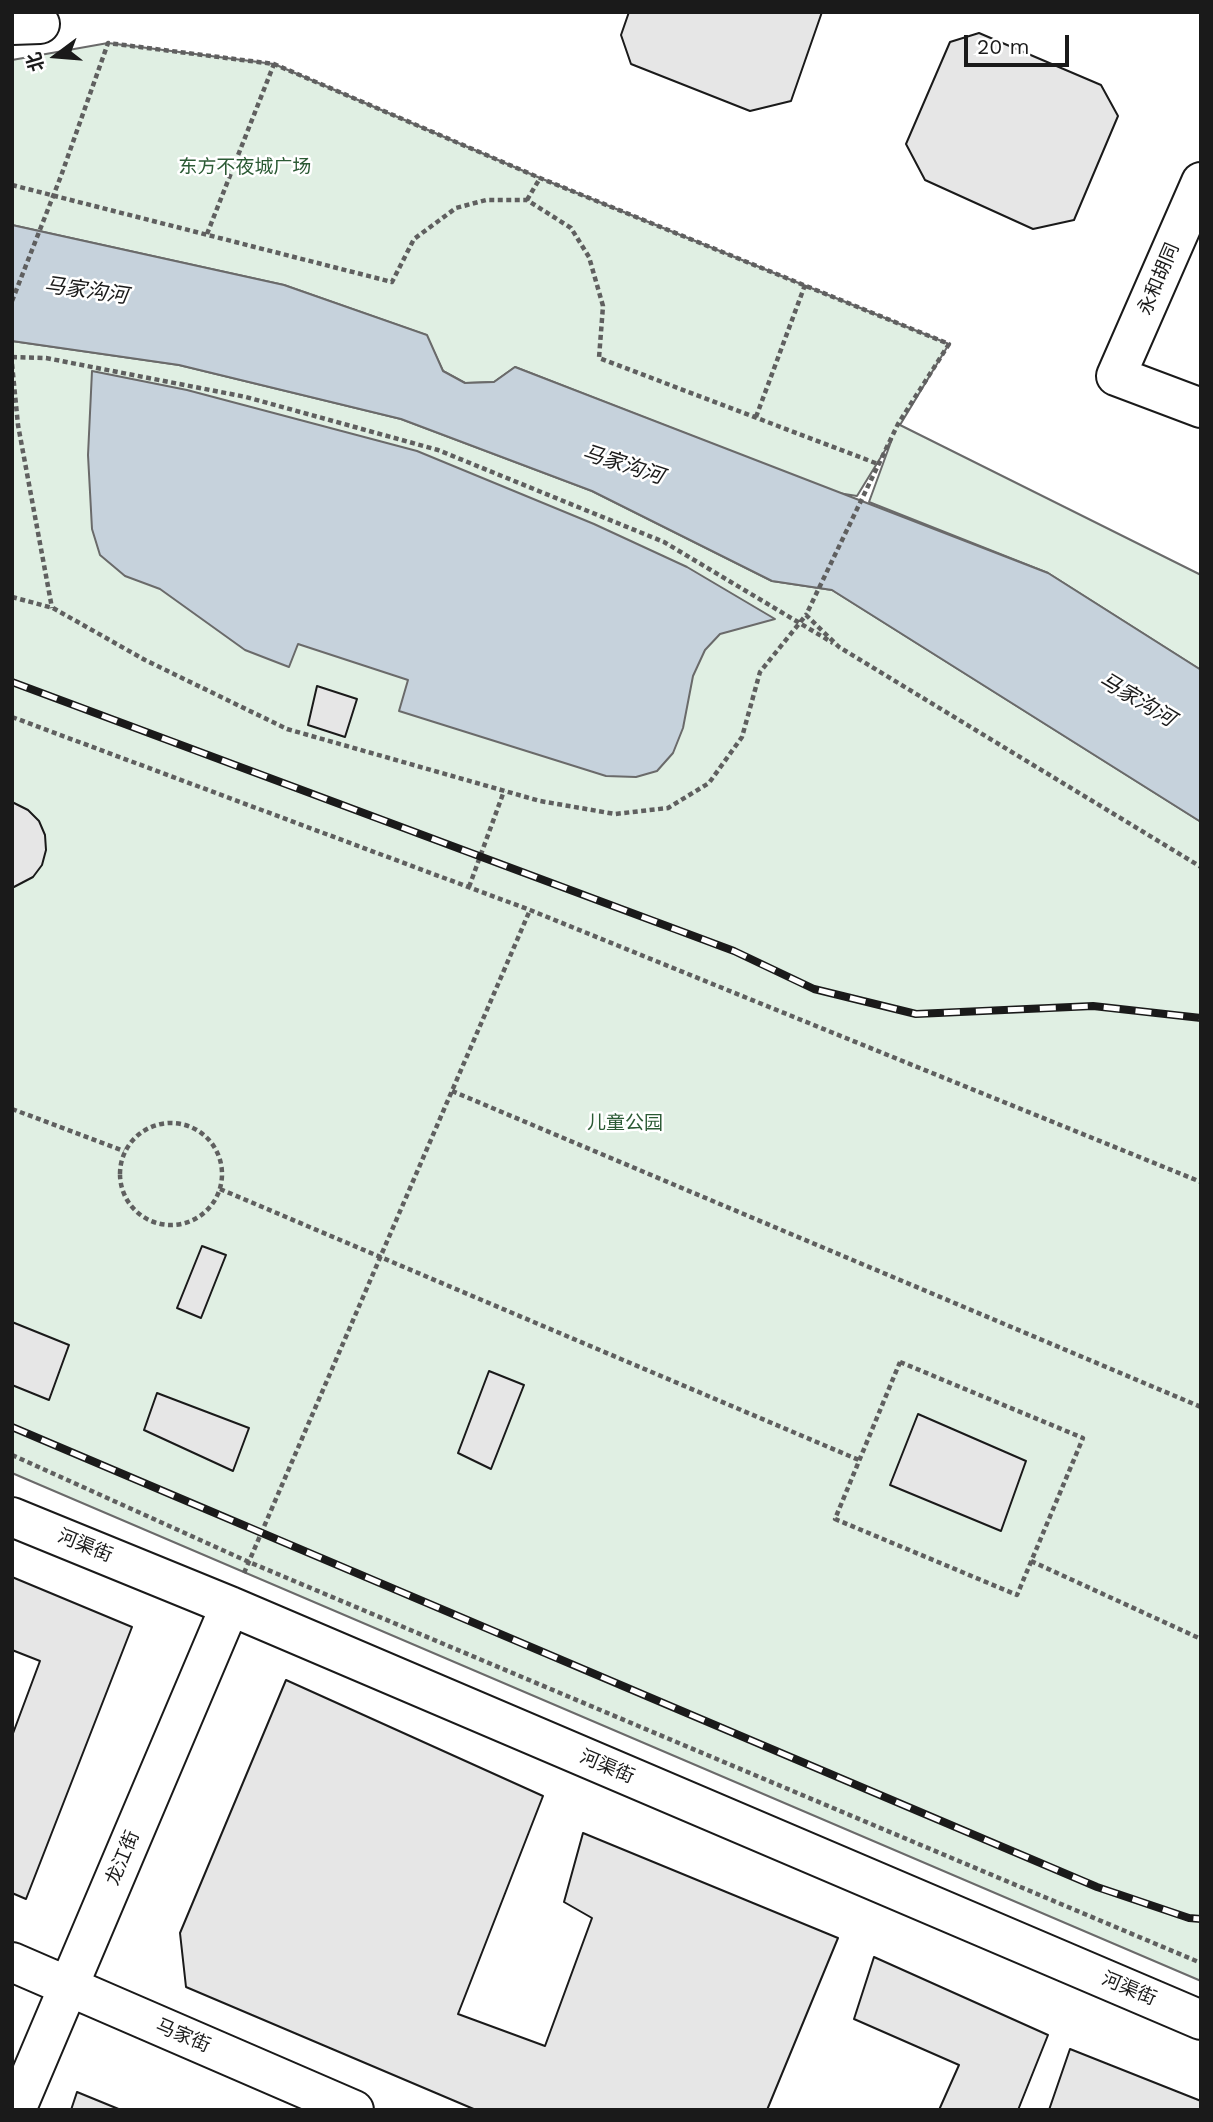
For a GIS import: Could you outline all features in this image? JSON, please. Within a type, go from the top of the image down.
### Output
[{"type":"street","name":"永和胡同","points":[[1201,182],[1116,376],[1201,408]]},
{"type":"street","name":"河渠街","points":[[12,1517],[230,1606],[1201,2020]]},
{"type":"street","name":"龙江街","points":[[16,2110],[230,1606]]},
{"type":"street","name":"马家街","points":[[12,1962],[354,2110]]},
{"type":"path","points":[[12,301],[54,195],[108,43],[274,64],[540,178],[949,344],[898,424],[806,615],[760,672],[742,737],[709,783],[668,808],[615,814],[540,801],[287,729],[145,660],[52,608],[12,597]]},
{"type":"path","points":[[207,234],[274,64]]},
{"type":"path","points":[[527,200],[540,178]]},
{"type":"path","points":[[12,186],[392,282],[414,239],[456,208],[486,200],[527,200],[571,228],[589,257],[603,306],[599,358],[878,464]]},
{"type":"path","points":[[756,417],[805,285]]},
{"type":"path","points":[[12,357],[46,358],[246,397],[438,450],[664,542],[1201,867]]},
{"type":"path","points":[[12,364],[18,425],[52,608]]},
{"type":"path","points":[[12,422],[18,425]]},
{"type":"path","points":[[806,615],[839,647]]},
{"type":"path","points":[[12,717],[530,910],[1201,1182]]},
{"type":"path","points":[[469,887],[504,791]]},
{"type":"path","points":[[230,1606],[530,910]]},
{"type":"path","points":[[452,1091],[1201,1407]]},
{"type":"path","points":[[12,1109],[124,1151]]},
{"type":"path","points":[[164,1123],[189,1126],[210,1141],[219,1155],[222,1172],[220,1189],[212,1204],[193,1220],[169,1226],[152,1222],[137,1213],[120,1185],[119,1168],[124,1151],[134,1137],[148,1127],[164,1123]]},
{"type":"path","points":[[220,1189],[859,1460]]},
{"type":"path","points":[[900,1362],[1083,1438],[1031,1561],[1017,1595],[835,1519],[900,1362]]},
{"type":"path","points":[[12,1455],[249,1562],[1201,1963]]},
{"type":"path","points":[[1031,1561],[1201,1639]]},
{"type":"green space","name":"东方不夜城广场","points":[[108,43],[274,64],[540,178],[949,344],[900,425],[1201,575],[1201,670],[1048,573],[869,502],[892,439],[857,496],[838,493],[515,367],[494,382],[465,383],[443,371],[426,335],[284,285],[12,225],[12,60]]},
{"type":"green space","name":"儿童公园","points":[[12,341],[179,365],[401,419],[592,491],[772,581],[832,590],[1201,822],[1201,1981],[12,1473]]},
{"type":"water","name":"马家沟河","points":[[12,225],[284,285],[427,335],[443,371],[465,383],[494,382],[515,367],[1048,573],[1201,670],[1201,822],[832,590],[772,581],[592,491],[401,419],[179,365],[12,341]]},
{"type":"water","points":[[92,371],[187,390],[417,451],[594,524],[687,567],[775,619],[720,634],[705,650],[693,676],[683,728],[673,753],[657,771],[636,777],[606,776],[399,711],[408,680],[298,644],[289,667],[245,650],[160,589],[125,576],[100,555],[92,529],[88,455]]},
{"type":"building","points":[[629,12],[822,12],[791,101],[750,111],[631,64],[621,35]]},
{"type":"building","points":[[979,33],[1101,85],[1118,116],[1074,220],[1033,229],[925,180],[906,144],[950,42]]},
{"type":"building","points":[[317,686],[357,699],[345,737],[308,725]]},
{"type":"building","points":[[12,802],[28,810],[39,821],[45,835],[46,850],[42,865],[33,877],[12,888]]},
{"type":"building","points":[[202,1246],[226,1255],[201,1318],[177,1308]]},
{"type":"building","points":[[12,1322],[69,1345],[49,1400],[12,1385]]},
{"type":"building","points":[[489,1371],[524,1385],[491,1469],[458,1453]]},
{"type":"building","points":[[157,1393],[249,1428],[233,1471],[144,1430]]},
{"type":"building","points":[[918,1414],[1026,1461],[1001,1531],[890,1485]]},
{"type":"building","points":[[12,1577],[132,1627],[26,1899],[12,1893],[12,1736],[40,1661],[12,1650]]},
{"type":"building","points":[[286,1680],[543,1796],[458,2014],[545,2046],[592,1918],[564,1902],[583,1833],[838,1938],[767,2110],[476,2110],[186,1987],[180,1933]]},
{"type":"building","points":[[874,1957],[1048,2035],[1018,2110],[939,2110],[959,2065],[854,2019]]},
{"type":"building","points":[[1070,2049],[1201,2101],[1201,2110],[1049,2110]]},
{"type":"building","points":[[77,2092],[121,2110],[71,2110]]},
{"type":"railway","points":[[12,682],[734,951],[814,989],[916,1014],[1093,1006],[1201,1018]]},
{"type":"railway","points":[[12,1427],[1097,1887],[1189,1918],[1201,1919]]}]
